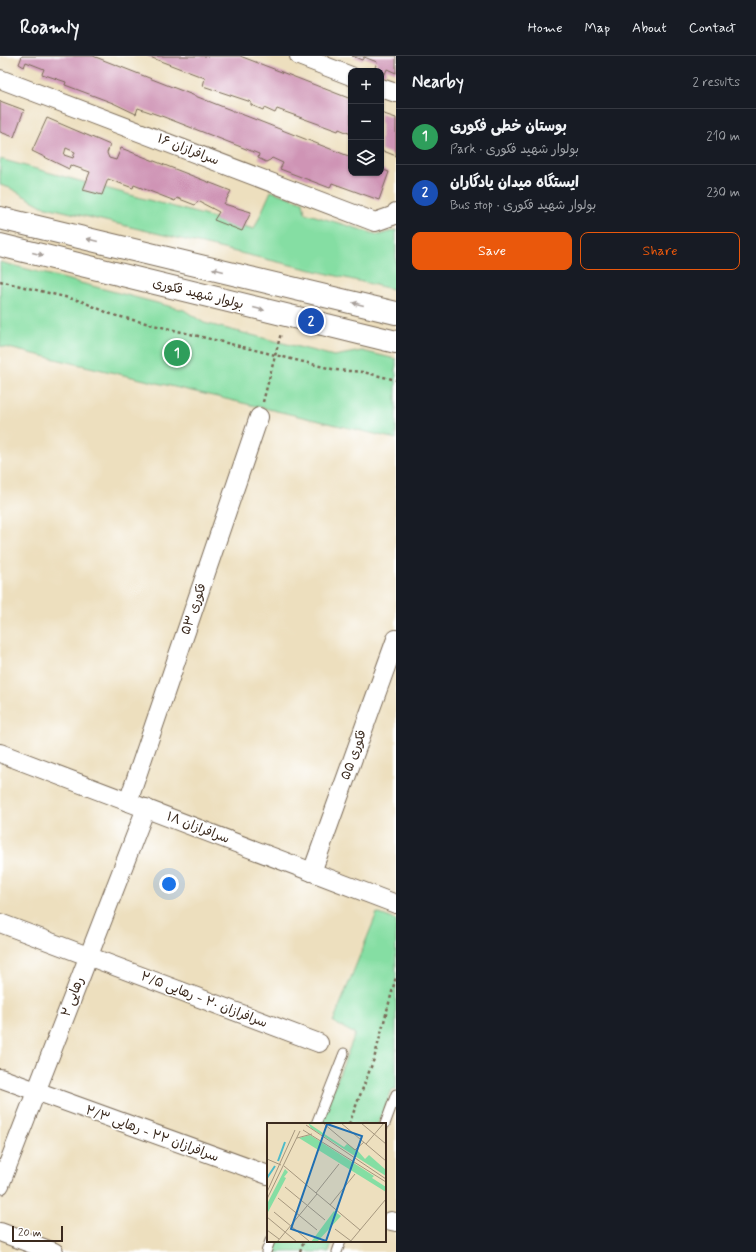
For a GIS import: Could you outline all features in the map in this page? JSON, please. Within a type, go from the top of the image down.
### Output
[{"type":"main road","points":[[0,218],[396,313]]},
{"type":"main road","name":"بولوار شهید فکوری","points":[[0,245],[396,342]]},
{"type":"street","points":[[299,56],[348,75]]},
{"type":"street","name":"سرافرازان ۱۶","points":[[0,79],[375,222],[395,215],[396,212]]},
{"type":"street","points":[[384,89],[396,93]]},
{"type":"street","name":"فکوری ۵۳","points":[[128,802],[259,417]]},
{"type":"street","name":"فکوری ۵۵","points":[[312,872],[393,658],[396,639]]},
{"type":"street","name":"سرافرازان ۱۸","points":[[0,753],[396,904]]},
{"type":"street","name":"رهایی ۲","points":[[0,1186],[146,808]]},
{"type":"street","name":"سرافرازان ۲۰ - رهایی ۲/۵","points":[[0,923],[319,1043]]},
{"type":"street","name":"سرافرازان ۲۲ - رهایی ۲/۳","points":[[0,1078],[267,1175]]},
{"type":"street","points":[[0,1232],[54,1252]]},
{"type":"lane","points":[[316,1123],[344,1053]]},
{"type":"lane","points":[[385,1123],[396,1094]]},
{"type":"lane","points":[[266,1252],[270,1242]]},
{"type":"lane","points":[[337,1252],[341,1242]]},
{"type":"path","points":[[0,281],[81,301],[113,315],[336,370],[363,372],[396,380]]},
{"type":"path","points":[[259,417],[286,315]]},
{"type":"path","points":[[349,1123],[374,1060],[396,977]]},
{"type":"path","points":[[300,1252],[304,1242]]},
{"type":"green space","points":[[0,159],[254,229],[271,191],[303,202],[305,213],[379,235],[396,230],[396,290],[42,206],[10,188],[0,185]]},
{"type":"green space","points":[[0,262],[184,310],[204,323],[334,356],[362,351],[396,359],[396,439],[0,346]]},
{"type":"green space","points":[[377,913],[396,920],[396,1090],[392,1090],[378,1123],[320,1123],[355,1034],[333,1022]]},
{"type":"green space","points":[[275,1242],[333,1242],[329,1252],[271,1252]]},
{"type":"building","points":[[22,56],[93,56],[348,156],[348,176],[384,176],[384,170],[389,172],[379,200],[332,183],[330,188],[280,169],[283,163],[272,158],[266,162],[258,158],[259,154],[138,108],[136,114],[113,103],[65,85],[66,82],[42,74],[44,69],[26,62],[24,67],[19,64]]},
{"type":"building","points":[[147,56],[240,56],[348,98],[348,133],[339,129],[338,131],[277,109],[275,113],[264,108],[263,110],[251,105],[251,102],[203,86],[205,78]]},
{"type":"building","points":[[352,56],[396,56],[396,73],[387,69],[384,74],[384,68],[375,68],[377,62],[364,57],[362,60]]},
{"type":"building","points":[[0,101],[24,110],[14,137],[0,132]]},
{"type":"building","points":[[384,114],[396,118],[396,156],[384,151]]},
{"type":"building","points":[[47,118],[110,145],[107,153],[109,158],[116,160],[121,148],[231,191],[224,204],[251,212],[242,231],[214,220],[219,212],[198,201],[195,205],[177,198],[175,201],[134,185],[133,188],[108,179],[102,195],[83,190],[90,172],[70,165],[69,169],[32,151]],"holes":[[[66,148],[75,152],[73,158],[64,155]]]},
{"type":"place","name":"ایستگاه میدان یادگاران","points":[[311,321]]},
{"type":"place","name":"بوستان خطی فکوری","points":[[177,353]]}]
